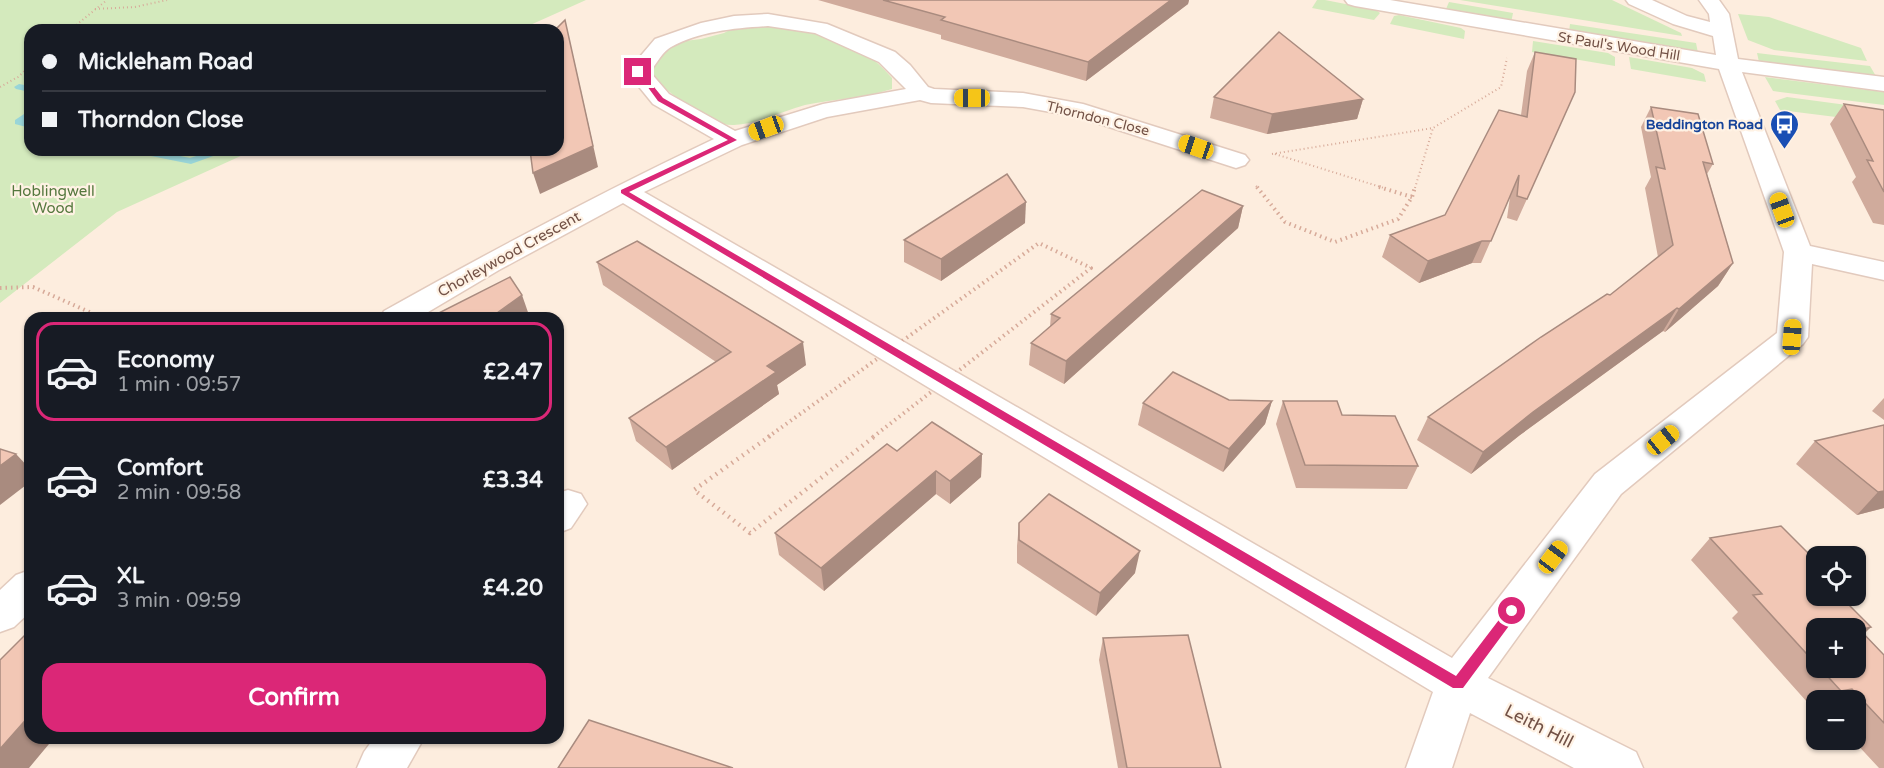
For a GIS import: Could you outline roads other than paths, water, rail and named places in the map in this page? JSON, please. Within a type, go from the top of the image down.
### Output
[{"type":"street","name":"St Paul's Wood Hill","points":[[1355,0],[1513,28],[1726,48],[1884,84]]},
{"type":"street","points":[[1636,0],[1680,20],[1726,48]]},
{"type":"street","points":[[1429,768],[1458,684],[1608,484],[1792,337],[1798,252],[1726,48],[1719,14],[1709,0]]},
{"type":"street","points":[[734,140],[661,99],[638,72],[662,43],[701,29],[734,22],[768,20],[820,28],[887,57],[902,70],[920,92]]},
{"type":"street","name":"Thorndon Close","points":[[624,192],[734,140],[766,128],[823,111],[920,92],[939,98],[1023,100],[1083,111],[1236,160]]},
{"type":"street","name":"Chorleywood Crescent","points":[[405,312],[624,192]]},
{"type":"street","name":"Leith Hill","points":[[624,192],[1458,684],[1620,768]]},
{"type":"street","points":[[1798,252],[1884,271]]},
{"type":"street","points":[[0,615],[24,593]]},
{"type":"street","points":[[380,768],[397,744]]},
{"type":"waterway","points":[[19,87],[24,88]]},
{"type":"waterway","points":[[24,118],[18,122],[24,124]]},
{"type":"waterway","points":[[166,156],[191,161],[206,156]]},
{"type":"place","name":"Beddington Road","points":[[1784,150]]},
{"type":"park label","name":"Hoblingwell Wood","points":[[53,200]]}]
